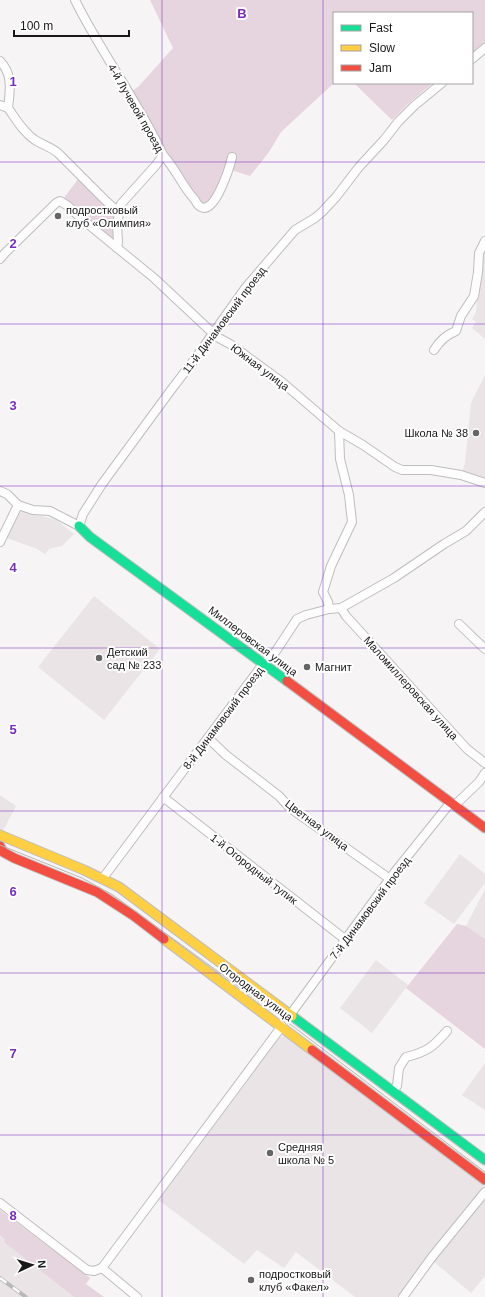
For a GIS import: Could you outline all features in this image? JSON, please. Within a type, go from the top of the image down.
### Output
[{"type":"street","name":"4-й Лучевой проезд","points":[[75,0],[89,28],[128,91],[163,155],[169,161],[188,192],[200,207],[205,208],[212,205],[218,194],[232,157]]},
{"type":"street","points":[[473,58],[485,48]]},
{"type":"street","points":[[0,61],[5,66],[10,85],[4,106],[26,133],[36,141],[51,147],[107,202],[114,208],[120,210]]},
{"type":"street","name":"11-й Динамовский проезд","points":[[79,526],[83,514],[102,484],[246,288],[296,230],[315,218],[336,197],[359,167],[384,140],[398,122],[414,106],[441,84]]},
{"type":"street","points":[[117,248],[117,224],[121,204],[163,155]]},
{"type":"street","name":"Южная улица","points":[[0,259],[50,208],[60,201],[68,206],[154,278],[213,334],[230,344],[282,382],[339,431],[402,470],[431,470],[461,475],[485,483]]},
{"type":"street","points":[[434,350],[437,344],[445,336],[456,331],[461,316],[474,296],[478,272],[479,253],[485,242]]},
{"type":"street","points":[[328,609],[328,602],[323,592],[331,566],[352,522],[349,495],[340,459],[339,431]]},
{"type":"street","name":"Миллеровская улица","points":[[0,491],[7,494],[18,505],[33,510],[50,511],[79,526],[90,538],[172,596],[485,828]]},
{"type":"street","points":[[0,542],[18,505]]},
{"type":"street","name":"8-й Динамовский проезд","points":[[103,878],[263,664],[274,654],[297,619],[306,614],[328,609],[341,608],[394,578],[466,531],[485,512]]},
{"type":"street","name":"Маломиллеровская улица","points":[[341,608],[346,616],[467,749],[485,762]]},
{"type":"street","points":[[459,624],[485,649]]},
{"type":"street","name":"Цветная улица","points":[[208,738],[226,755],[279,796],[290,808],[390,879]]},
{"type":"street","name":"7-й Динамовский проезд","points":[[290,1015],[390,879],[453,804],[479,782],[485,773]]},
{"type":"street","name":"1-й Огородный тупик","points":[[163,797],[346,940]]},
{"type":"street","name":"Огородная улица","points":[[0,836],[103,878],[119,887],[485,1160]]},
{"type":"street","name":"Огородная улица","points":[[0,846],[3,852],[14,858],[97,892],[134,916],[485,1180]]},
{"type":"street","points":[[0,1203],[87,1270],[94,1271],[102,1268],[282,1026]]},
{"type":"street","points":[[393,1091],[397,1086],[399,1068],[406,1057],[435,1046],[447,1031]]},
{"type":"street","points":[[403,1297],[432,1257],[485,1192]]},
{"type":"street","points":[[102,1268],[137,1297]]},
{"type":"shaded area","points":[[150,0],[485,0],[485,44],[473,54],[473,12],[333,12],[333,84],[281,132],[269,152],[250,176],[231,170],[210,203],[200,205],[172,161],[132,91],[139,86],[173,48]]},
{"type":"shaded area","points":[[355,84],[432,84],[408,104],[392,120]]},
{"type":"shaded area","points":[[78,179],[117,212],[114,237],[112,241],[65,200],[64,198]]},
{"type":"shaded area","points":[[485,244],[485,339],[472,328],[476,322],[472,319],[476,312],[480,257]]},
{"type":"shaded area","name":"Школа № 38","points":[[485,375],[485,479],[480,476],[462,472],[465,463],[471,403]]},
{"type":"shaded area","points":[[24,511],[56,520],[74,534],[62,546],[49,549],[45,554],[37,549],[4,537],[19,513]]},
{"type":"shaded area","name":"Детский сад № 233","points":[[94,596],[160,649],[104,720],[38,667]]},
{"type":"shaded area","points":[[0,795],[16,806],[3,831],[0,830]]},
{"type":"shaded area","points":[[460,854],[485,874],[485,883],[454,924],[424,903]]},
{"type":"shaded area","points":[[485,889],[485,939],[466,926]]},
{"type":"shaded area","points":[[457,924],[466,926],[485,939],[485,1049],[406,988]]},
{"type":"shaded area","points":[[376,960],[408,985],[372,1033],[340,1008]]},
{"type":"shaded area","points":[[285,1036],[482,1182],[484,1187],[399,1297],[355,1297],[296,1252],[284,1268],[257,1250],[244,1264],[157,1199],[280,1037]]},
{"type":"shaded area","points":[[485,1063],[485,1110],[462,1095]]},
{"type":"shaded area","points":[[485,1200],[485,1276],[471,1293],[433,1261]]},
{"type":"shaded area","points":[[0,1210],[90,1278],[86,1284],[104,1297],[74,1297],[4,1242],[5,1239],[0,1235]]},
{"type":"shaded area","points":[[0,1235],[6,1239],[4,1242],[74,1297],[0,1297]]},
{"type":"tram line","points":[[0,845],[82,878],[113,895],[286,1021],[485,1172]]},
{"type":"railway","points":[[0,1278],[26,1297]]},
{"type":"traffic: fast","points":[[79,526],[90,537],[287,681]]},
{"type":"traffic: fast","points":[[292,1016],[485,1160]]},
{"type":"traffic: slow","points":[[0,835],[84,870],[119,887],[292,1016]]},
{"type":"traffic: slow","points":[[164,939],[312,1050]]},
{"type":"traffic: jam","points":[[287,681],[485,828]]},
{"type":"traffic: jam","points":[[0,846],[3,852],[14,858],[97,892],[134,916],[164,939]]},
{"type":"traffic: jam","points":[[312,1050],[485,1180]]},
{"type":"place","name":"подростковый клуб «Олимпия»","points":[[58,216]]},
{"type":"place","name":"Школа № 38","points":[[476,433]]},
{"type":"place","name":"Детский сад № 233","points":[[99,658]]},
{"type":"place","name":"Магнит","points":[[307,667]]},
{"type":"place","name":"Средняя школа № 5","points":[[270,1153]]},
{"type":"place","name":"подростковый клуб «Факел»","points":[[251,1280]]}]
